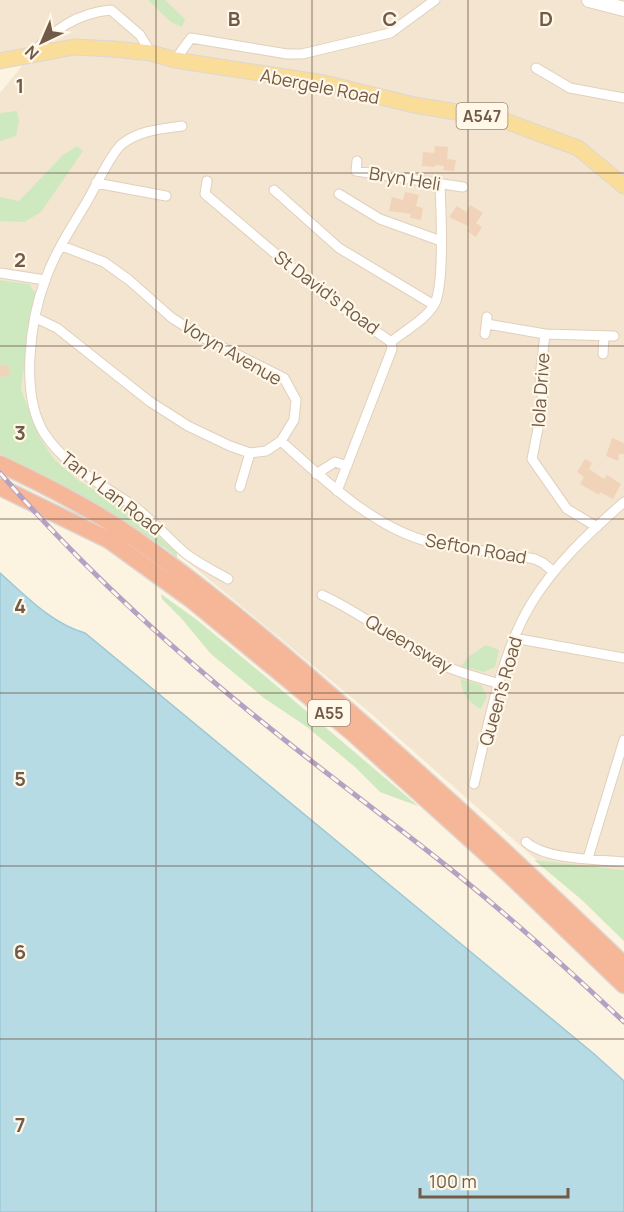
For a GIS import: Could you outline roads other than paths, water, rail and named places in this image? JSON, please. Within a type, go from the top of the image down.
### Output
[{"type":"highway","name":"A55","points":[[0,464],[69,498],[130,536],[225,607],[405,759],[624,965]]},
{"type":"highway","name":"A55","points":[[0,487],[109,540],[192,600],[352,733],[510,875],[624,985]]},
{"type":"main road","name":"Abergele Road","points":[[0,61],[74,47],[151,53],[175,60],[324,83],[414,105],[500,119],[578,148],[624,186]]},
{"type":"street","points":[[175,60],[191,38],[287,54],[302,54],[390,33],[435,0]]},
{"type":"street","points":[[589,0],[624,9]]},
{"type":"street","points":[[31,55],[48,36],[79,17],[111,10],[140,35],[151,53]]},
{"type":"street","points":[[536,68],[570,88],[624,98]]},
{"type":"street","name":"Tan Y Lan Road","points":[[182,126],[145,131],[121,145],[96,183],[45,280],[36,318],[30,362],[30,386],[35,410],[43,431],[57,451],[75,468],[135,507],[186,554],[228,579]]},
{"type":"street","name":"Bryn Heli","points":[[357,161],[357,171],[463,187]]},
{"type":"street","name":"St David's Road","points":[[207,181],[205,194],[323,294],[391,342],[392,349],[337,491]]},
{"type":"street","points":[[96,183],[166,196]]},
{"type":"street","points":[[391,342],[428,313],[438,293],[441,241],[440,185]]},
{"type":"street","points":[[274,190],[339,248],[434,305]]},
{"type":"street","points":[[339,194],[380,219],[441,241]]},
{"type":"street","name":"Voryn Avenue","points":[[62,246],[104,262],[129,280],[172,318],[202,338],[284,378],[296,400],[296,411],[294,420],[281,441]]},
{"type":"street","points":[[0,273],[45,280]]},
{"type":"street","points":[[36,318],[57,328],[149,401],[178,420],[230,446],[250,453],[266,451],[281,441]]},
{"type":"street","points":[[486,325],[544,334],[609,336],[603,354]]},
{"type":"street","name":"Iola Drive","points":[[544,334],[540,377],[543,403],[532,459],[567,509],[597,526]]},
{"type":"street","name":"Sefton Road","points":[[281,441],[337,491],[409,535],[433,543],[535,559],[554,572]]},
{"type":"street","points":[[240,487],[250,453]]},
{"type":"street","points":[[316,474],[335,462],[347,466]]},
{"type":"street","name":"Queen's Road","points":[[472,777],[514,638],[531,604],[554,572],[597,526],[620,511],[624,502]]},
{"type":"street","name":"Queensway","points":[[322,596],[349,608],[432,660],[451,669],[500,684]]},
{"type":"street","points":[[514,638],[624,658]]},
{"type":"street","points":[[588,858],[624,740]]},
{"type":"street","points":[[526,842],[535,849],[624,862]]},
{"type":"water","points":[[0,573],[50,616],[85,633],[624,1081],[624,1212],[0,1212]]},
{"type":"railway","points":[[0,473],[100,579],[206,676],[485,897],[624,1022]]}]
